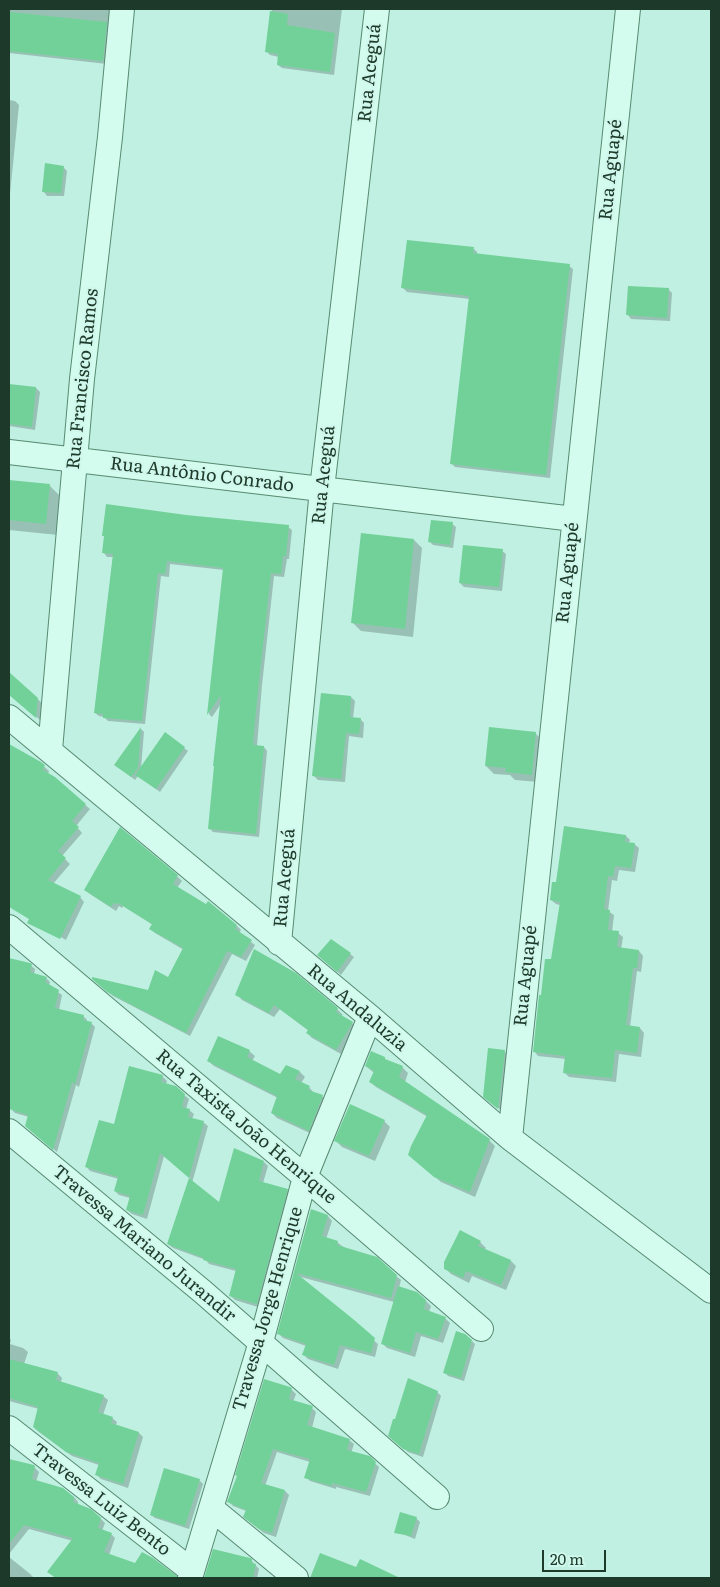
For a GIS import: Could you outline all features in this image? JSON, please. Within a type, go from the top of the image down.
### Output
[{"type":"street","name":"Rua Francisco Ramos","points":[[50,750],[74,460],[90,297],[110,137],[122,9]]},
{"type":"street","name":"Rua Aceguá","points":[[279,943],[322,489],[377,9]]},
{"type":"street","name":"Rua Aguapé","points":[[510,1138],[628,9]]},
{"type":"street","name":"Rua Antônio Conrado","points":[[9,452],[574,519]]},
{"type":"street","name":"Rua Andaluzia","points":[[9,717],[370,1017],[510,1138],[711,1291]]},
{"type":"street","name":"Rua Taxista João Henrique","points":[[9,927],[305,1177],[481,1329]]},
{"type":"street","name":"Travessa Jorge Henrique","points":[[192,1575],[261,1342],[305,1177],[370,1017]]},
{"type":"street","name":"Travessa Mariano Jurandir","points":[[9,1131],[203,1292],[437,1497]]},
{"type":"street","name":"Travessa Luiz Bento","points":[[9,1428],[192,1575]]},
{"type":"street","points":[[211,1508],[296,1578]]},
{"type":"building","points":[[270,11],[288,14],[287,25],[335,33],[330,72],[277,65],[278,54],[265,52]]},
{"type":"building","points":[[9,12],[107,22],[103,61],[9,51]]},
{"type":"building","points":[[45,163],[64,166],[61,193],[42,192]]},
{"type":"building","points":[[407,240],[474,247],[473,253],[570,264],[546,475],[450,464],[469,296],[401,288]]},
{"type":"building","points":[[628,286],[669,288],[667,318],[626,315]]},
{"type":"building","points":[[9,384],[36,387],[32,427],[9,424]]},
{"type":"building","points":[[9,480],[50,484],[46,524],[9,520]]},
{"type":"building","points":[[106,504],[186,515],[289,525],[286,556],[283,556],[281,574],[271,573],[259,681],[253,741],[254,745],[264,746],[256,834],[208,829],[221,695],[207,715],[223,568],[167,561],[165,574],[158,573],[142,721],[103,718],[103,714],[94,713],[113,554],[102,553]]},
{"type":"building","points":[[431,520],[453,522],[450,545],[428,542]]},
{"type":"building","points":[[361,533],[414,539],[405,629],[351,623]]},
{"type":"building","points":[[463,545],[503,549],[499,587],[459,583]]},
{"type":"building","points":[[9,672],[38,698],[36,718],[9,695]]},
{"type":"building","points":[[321,693],[351,696],[350,717],[361,718],[359,734],[346,733],[341,779],[312,776]]},
{"type":"building","points":[[141,727],[138,768],[131,777],[114,765]]},
{"type":"building","points":[[489,727],[536,732],[532,775],[505,772],[506,768],[485,766]]},
{"type":"building","points":[[165,732],[185,747],[156,789],[135,775]]},
{"type":"building","points":[[9,744],[45,765],[43,770],[55,777],[86,804],[72,821],[79,827],[58,851],[66,858],[48,880],[81,896],[60,939],[27,923],[29,919],[9,907]]},
{"type":"building","points":[[564,826],[626,835],[625,842],[635,843],[631,868],[615,866],[613,877],[608,876],[604,909],[610,910],[608,930],[619,931],[617,947],[639,950],[637,968],[633,968],[626,1025],[640,1027],[637,1053],[615,1050],[612,1078],[563,1073],[565,1056],[533,1052],[545,959],[551,959],[560,902],[550,900],[552,882],[556,882]]},
{"type":"building","points":[[120,827],[178,875],[173,884],[206,904],[208,901],[237,925],[235,929],[252,940],[241,957],[227,951],[186,1033],[107,992],[92,979],[92,977],[148,990],[155,970],[168,977],[183,948],[149,929],[152,924],[118,903],[114,903],[111,907],[84,890]]},
{"type":"building","points":[[331,939],[351,953],[337,972],[317,955]]},
{"type":"building","points":[[254,949],[296,973],[338,1008],[336,1012],[353,1022],[336,1050],[306,1033],[308,1030],[274,1005],[269,1013],[235,995]]},
{"type":"building","points":[[9,958],[32,964],[30,972],[47,977],[45,982],[59,990],[55,1008],[84,1015],[83,1020],[92,1022],[75,1084],[72,1082],[53,1150],[25,1126],[28,1115],[9,1109]]},
{"type":"building","points":[[218,1036],[250,1050],[247,1057],[280,1074],[286,1065],[300,1071],[295,1079],[310,1086],[308,1090],[323,1095],[309,1131],[271,1113],[277,1096],[207,1061]]},
{"type":"building","points":[[488,1048],[505,1050],[498,1109],[483,1097]]},
{"type":"building","points":[[371,1051],[403,1066],[399,1077],[490,1139],[470,1192],[434,1177],[408,1155],[427,1115],[369,1082],[374,1071],[365,1066]]},
{"type":"building","points":[[129,1066],[163,1075],[161,1082],[176,1086],[185,1094],[182,1107],[190,1109],[188,1117],[204,1121],[189,1178],[160,1153],[143,1215],[126,1210],[130,1196],[114,1191],[118,1177],[85,1167],[99,1120],[114,1124]]},
{"type":"building","points":[[350,1104],[385,1120],[369,1156],[334,1141]]},
{"type":"building","points":[[234,1148],[264,1161],[259,1181],[288,1189],[257,1304],[229,1296],[236,1269],[203,1260],[204,1258],[167,1244],[189,1178],[219,1202]]},
{"type":"building","points":[[311,1209],[328,1215],[322,1236],[338,1241],[337,1245],[377,1257],[397,1275],[391,1298],[296,1273],[375,1338],[371,1353],[340,1345],[334,1365],[302,1355],[306,1344],[277,1334]]},
{"type":"building","points":[[460,1230],[481,1241],[478,1246],[511,1260],[501,1285],[466,1271],[463,1278],[444,1269],[444,1262]]},
{"type":"building","points":[[398,1286],[417,1292],[426,1300],[424,1309],[446,1317],[438,1339],[416,1332],[410,1353],[381,1344]]},
{"type":"building","points":[[456,1331],[465,1334],[472,1340],[461,1378],[443,1373]]},
{"type":"building","points":[[9,1359],[58,1372],[56,1380],[104,1395],[98,1412],[113,1417],[111,1423],[139,1432],[123,1484],[95,1475],[99,1463],[66,1452],[33,1427],[38,1407],[9,1398]]},
{"type":"building","points":[[408,1378],[438,1391],[419,1454],[403,1449],[388,1436]]},
{"type":"building","points":[[264,1379],[292,1388],[289,1399],[313,1406],[307,1425],[350,1439],[347,1450],[370,1456],[376,1462],[366,1492],[332,1483],[332,1486],[304,1478],[310,1459],[273,1449],[261,1483],[285,1490],[272,1533],[259,1529],[243,1517],[246,1510],[227,1502],[237,1476],[235,1475]]},
{"type":"building","points":[[9,1459],[34,1465],[32,1479],[63,1488],[74,1497],[73,1502],[91,1509],[101,1518],[98,1528],[112,1533],[104,1552],[135,1563],[142,1552],[153,1558],[177,1576],[177,1578],[56,1578],[47,1572],[73,1538],[24,1525],[9,1544]]},
{"type":"building","points":[[164,1468],[200,1479],[185,1526],[150,1515]]},
{"type":"building","points":[[400,1512],[417,1517],[411,1536],[394,1533]]},
{"type":"building","points":[[213,1549],[252,1559],[252,1563],[256,1564],[253,1578],[204,1578]]},
{"type":"building","points":[[320,1553],[356,1567],[360,1559],[400,1578],[310,1578]]}]
